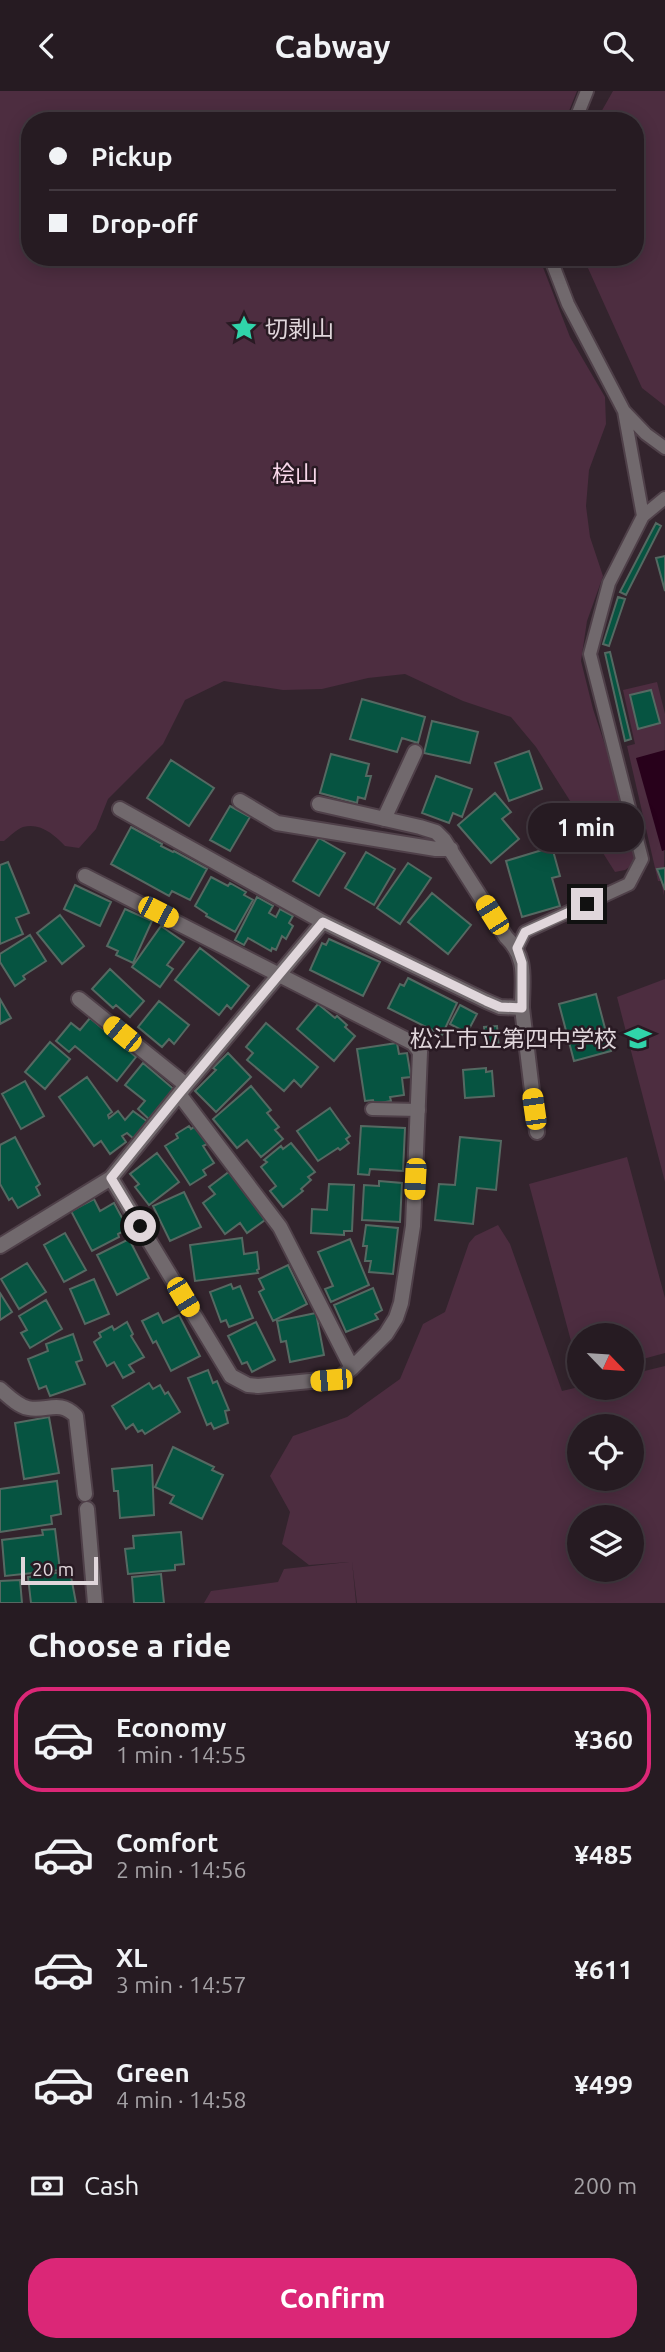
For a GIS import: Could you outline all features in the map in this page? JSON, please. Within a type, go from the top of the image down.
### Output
[{"type":"street","points":[[384,819],[415,752]]},
{"type":"street","points":[[240,801],[277,823],[436,849],[451,849]]},
{"type":"street","points":[[319,804],[436,832],[451,849],[506,937],[517,948],[522,963],[522,1008],[537,1132]]},
{"type":"street","points":[[120,810],[323,922],[486,1001],[500,1007],[522,1008]]},
{"type":"street","points":[[85,876],[417,1047],[421,1058],[413,1226],[401,1303],[386,1334],[341,1377],[258,1386],[248,1385],[232,1376],[111,1178]]},
{"type":"street","points":[[0,1246],[111,1178],[323,922]]},
{"type":"street","points":[[79,999],[182,1089],[280,1227],[352,1368]]},
{"type":"street","points":[[0,1389],[26,1408],[61,1407],[76,1416],[95,1603]]},
{"type":"lane","points":[[579,112],[587,91]]},
{"type":"lane","points":[[553,266],[568,304],[624,411],[646,434],[665,448]]},
{"type":"lane","points":[[624,411],[642,516]]},
{"type":"lane","points":[[517,948],[525,932],[629,884],[642,859],[590,654],[609,583],[642,516],[665,498]]},
{"type":"lane","points":[[372,1109],[419,1110]]},
{"type":"green space","name":"桧山","points":[[0,91],[577,91],[569,112],[21,112],[21,266],[542,266],[570,337],[605,397],[606,424],[589,470],[586,506],[590,537],[603,576],[587,621],[581,661],[593,709],[627,811],[638,857],[634,864],[615,872],[536,747],[511,717],[463,701],[405,674],[368,678],[322,689],[283,690],[224,681],[185,700],[163,744],[108,799],[96,829],[79,848],[65,846],[52,834],[35,826],[23,827],[0,841]]},
{"type":"green space","points":[[613,91],[665,91],[665,406],[642,388],[587,266],[644,266],[644,112],[601,112]]},
{"type":"green space","points":[[657,682],[665,714],[664,896],[661,881],[658,881],[627,746],[635,744],[623,690]]},
{"type":"green space","points":[[665,979],[665,1182],[617,997]]},
{"type":"green space","points":[[627,1157],[665,1298],[665,1353],[644,1359],[644,1323],[567,1323],[567,1326],[529,1184]]},
{"type":"green space","points":[[498,1225],[510,1244],[562,1391],[567,1390],[567,1400],[644,1400],[644,1371],[665,1366],[665,1603],[357,1603],[352,1561],[356,1603],[204,1603],[211,1591],[278,1582],[284,1569],[349,1562],[309,1565],[282,1544],[290,1512],[270,1476],[293,1436],[347,1417],[400,1379],[423,1324],[445,1312],[469,1243],[475,1236]]},
{"type":"shaded area","points":[[665,750],[665,850],[662,851],[636,758]]},
{"type":"building","points":[[656,523],[661,526],[626,595],[620,592]]},
{"type":"building","points":[[665,556],[665,591],[656,558]]},
{"type":"building","points":[[618,597],[625,599],[609,646],[603,644]]},
{"type":"building","points":[[610,652],[631,739],[625,741],[605,653]]},
{"type":"building","points":[[651,690],[660,723],[638,729],[630,695]]},
{"type":"building","points":[[362,699],[425,717],[418,743],[402,738],[397,752],[350,739]]},
{"type":"building","points":[[432,721],[478,732],[470,763],[424,753]]},
{"type":"building","points":[[529,751],[542,789],[509,801],[495,763]]},
{"type":"building","points":[[331,754],[369,764],[366,776],[371,776],[365,799],[358,797],[357,803],[320,793]]},
{"type":"building","points":[[171,760],[214,788],[189,826],[147,798]]},
{"type":"building","points":[[436,776],[472,789],[462,817],[453,813],[449,823],[422,813]]},
{"type":"building","points":[[495,793],[511,812],[502,819],[519,839],[491,863],[458,825]]},
{"type":"building","points":[[230,806],[250,817],[230,851],[210,840]]},
{"type":"building","points":[[131,827],[162,844],[161,846],[207,869],[190,900],[172,891],[169,896],[111,864]]},
{"type":"building","points":[[319,838],[345,853],[319,896],[293,881]]},
{"type":"building","points":[[552,847],[560,876],[552,878],[560,906],[522,917],[506,861]]},
{"type":"building","points":[[366,852],[395,869],[374,905],[345,888]]},
{"type":"building","points":[[8,862],[29,913],[16,918],[23,934],[0,944],[0,865]]},
{"type":"building","points":[[408,863],[431,878],[400,924],[377,908]]},
{"type":"building","points":[[665,868],[665,890],[657,869]]},
{"type":"building","points":[[211,877],[228,886],[230,883],[246,892],[244,895],[253,900],[235,932],[206,916],[207,914],[195,906]]},
{"type":"building","points":[[75,885],[111,902],[100,926],[64,909]]},
{"type":"building","points":[[432,893],[471,925],[448,954],[408,922]]},
{"type":"building","points":[[257,897],[273,906],[269,913],[276,917],[280,909],[293,916],[289,923],[293,926],[286,939],[282,936],[276,950],[272,948],[271,951],[248,938],[244,945],[235,940]]},
{"type":"building","points":[[125,909],[152,921],[133,963],[116,955],[118,951],[107,946]]},
{"type":"building","points":[[60,915],[84,946],[62,964],[37,933]]},
{"type":"building","points":[[161,926],[184,942],[167,965],[173,969],[160,987],[132,967]]},
{"type":"building","points":[[30,935],[46,961],[23,976],[25,979],[15,986],[0,962],[0,954]]},
{"type":"building","points":[[329,939],[380,962],[363,996],[310,970],[322,943],[326,945]]},
{"type":"building","points":[[200,948],[249,986],[231,1009],[227,1005],[219,1015],[175,980]]},
{"type":"building","points":[[110,969],[144,1001],[130,1017],[116,1005],[113,1008],[92,989]]},
{"type":"building","points":[[408,978],[457,1003],[442,1035],[388,1008],[400,984],[404,986]]},
{"type":"building","points":[[596,994],[611,1051],[574,1061],[559,1004]]},
{"type":"building","points":[[0,999],[11,1018],[0,1024]]},
{"type":"building","points":[[159,1001],[189,1025],[174,1044],[169,1039],[162,1047],[138,1027]]},
{"type":"building","points":[[318,1004],[335,1018],[337,1016],[355,1036],[334,1061],[297,1029]]},
{"type":"building","points":[[460,1005],[477,1014],[467,1033],[450,1024]]},
{"type":"building","points":[[90,1018],[136,1057],[117,1081],[75,1046],[69,1052],[56,1041],[71,1023],[80,1030]]},
{"type":"building","points":[[266,1023],[318,1067],[301,1087],[294,1080],[284,1091],[247,1060],[253,1053],[246,1047]]},
{"type":"building","points":[[497,1026],[499,1048],[486,1049],[484,1027]]},
{"type":"building","points":[[50,1042],[70,1059],[45,1089],[25,1072]]},
{"type":"building","points":[[397,1043],[399,1054],[407,1053],[411,1077],[402,1078],[404,1095],[390,1097],[391,1101],[374,1104],[373,1100],[365,1101],[357,1049]]},
{"type":"building","points":[[228,1053],[251,1077],[216,1112],[195,1091]]},
{"type":"building","points":[[143,1063],[176,1091],[151,1121],[138,1109],[145,1101],[125,1085]]},
{"type":"building","points":[[486,1068],[486,1072],[492,1071],[494,1096],[465,1098],[463,1070]]},
{"type":"building","points":[[87,1077],[112,1112],[108,1115],[109,1118],[118,1111],[125,1120],[133,1111],[148,1122],[135,1140],[127,1133],[122,1136],[126,1142],[110,1154],[101,1141],[94,1146],[59,1097]]},
{"type":"building","points":[[25,1081],[44,1116],[21,1129],[2,1094]]},
{"type":"building","points":[[251,1086],[271,1110],[267,1113],[279,1127],[275,1130],[283,1139],[261,1157],[247,1140],[237,1148],[213,1119]]},
{"type":"building","points":[[330,1108],[350,1136],[346,1139],[349,1143],[318,1161],[297,1131]]},
{"type":"building","points":[[197,1125],[209,1143],[203,1146],[214,1163],[203,1170],[206,1175],[190,1185],[165,1146],[178,1138],[176,1134],[189,1126],[191,1129]]},
{"type":"building","points":[[361,1126],[405,1128],[403,1171],[370,1169],[369,1175],[358,1174]]},
{"type":"building","points":[[15,1137],[40,1184],[36,1187],[40,1195],[18,1208],[12,1198],[9,1200],[0,1184],[0,1145]]},
{"type":"building","points":[[460,1137],[501,1141],[496,1190],[477,1188],[473,1224],[435,1220],[439,1184],[455,1185]]},
{"type":"building","points":[[291,1143],[315,1172],[308,1177],[311,1180],[301,1189],[303,1191],[283,1207],[270,1191],[276,1186],[261,1167],[267,1162],[264,1160],[281,1146],[283,1149]]},
{"type":"building","points":[[157,1153],[179,1182],[149,1205],[135,1187],[139,1184],[130,1174]]},
{"type":"building","points":[[230,1171],[265,1220],[247,1233],[240,1223],[225,1234],[203,1203],[215,1194],[209,1187]]},
{"type":"building","points":[[379,1181],[402,1183],[400,1222],[362,1220],[364,1185],[379,1186]]},
{"type":"building","points":[[329,1184],[354,1185],[352,1231],[344,1231],[344,1235],[311,1233],[312,1209],[327,1210]]},
{"type":"building","points":[[184,1192],[201,1227],[170,1241],[153,1206]]},
{"type":"building","points":[[94,1199],[100,1211],[114,1203],[128,1229],[118,1234],[119,1237],[92,1251],[71,1211]]},
{"type":"building","points":[[366,1225],[398,1228],[393,1274],[369,1272],[371,1261],[365,1261],[367,1246],[363,1246]]},
{"type":"building","points":[[65,1233],[86,1270],[64,1282],[44,1245]]},
{"type":"building","points":[[242,1238],[244,1254],[257,1252],[258,1273],[195,1281],[190,1245]]},
{"type":"building","points":[[129,1239],[149,1278],[117,1295],[97,1255]]},
{"type":"building","points":[[350,1239],[369,1285],[331,1302],[325,1289],[333,1286],[318,1252]]},
{"type":"building","points":[[27,1263],[46,1292],[19,1309],[1,1279]]},
{"type":"building","points":[[288,1265],[307,1304],[273,1321],[259,1292],[264,1289],[259,1279]]},
{"type":"building","points":[[94,1279],[109,1314],[85,1324],[70,1289]]},
{"type":"building","points":[[231,1284],[233,1289],[240,1286],[253,1318],[229,1327],[226,1320],[221,1322],[210,1292]]},
{"type":"building","points":[[373,1288],[382,1310],[375,1314],[378,1319],[346,1332],[334,1305]]},
{"type":"building","points":[[0,1293],[12,1312],[0,1320]]},
{"type":"building","points":[[46,1300],[62,1329],[30,1348],[21,1333],[27,1330],[19,1316]]},
{"type":"building","points":[[158,1313],[163,1323],[179,1315],[200,1356],[171,1371],[142,1321]]},
{"type":"building","points":[[316,1313],[324,1355],[290,1362],[286,1341],[281,1342],[277,1321]]},
{"type":"building","points":[[127,1322],[133,1334],[131,1336],[144,1357],[129,1365],[134,1372],[123,1378],[114,1362],[107,1366],[94,1342],[101,1337],[99,1333],[112,1326],[114,1330]]},
{"type":"building","points":[[256,1322],[275,1360],[252,1372],[247,1362],[242,1364],[228,1336]]},
{"type":"building","points":[[73,1334],[82,1360],[76,1362],[85,1384],[50,1396],[46,1386],[39,1389],[28,1359],[48,1351],[46,1344]]},
{"type":"building","points":[[208,1370],[213,1383],[217,1381],[229,1410],[225,1411],[228,1423],[214,1429],[211,1423],[207,1425],[188,1378]]},
{"type":"building","points":[[149,1383],[153,1389],[160,1385],[165,1394],[168,1392],[180,1412],[145,1434],[142,1430],[138,1432],[133,1424],[126,1429],[112,1406]]},
{"type":"building","points":[[49,1417],[59,1473],[24,1479],[15,1423]]},
{"type":"building","points":[[173,1447],[214,1467],[212,1470],[223,1475],[202,1519],[170,1503],[174,1496],[155,1487]]},
{"type":"building","points":[[152,1465],[154,1515],[120,1518],[118,1491],[114,1491],[112,1469]]},
{"type":"building","points":[[57,1481],[61,1514],[51,1516],[52,1524],[0,1532],[0,1489]]},
{"type":"building","points":[[55,1529],[60,1570],[5,1576],[2,1540],[43,1535],[42,1530]]},
{"type":"building","points":[[181,1532],[184,1564],[175,1565],[175,1570],[128,1574],[125,1549],[134,1548],[133,1536]]},
{"type":"building","points":[[70,1571],[76,1603],[31,1603],[28,1577]]},
{"type":"building","points":[[161,1574],[164,1603],[134,1603],[132,1577]]},
{"type":"building","points":[[20,1580],[22,1603],[0,1603],[0,1581]]},
{"type":"place","name":"切剥山","points":[[244,328]]},
{"type":"place","name":"松江市立第四中学校","points":[[638,1038]]},
{"type":"route","points":[[140,1226],[111,1178],[323,922],[486,1001],[500,1007],[522,1008],[522,963],[517,948],[525,932],[587,904]]}]
